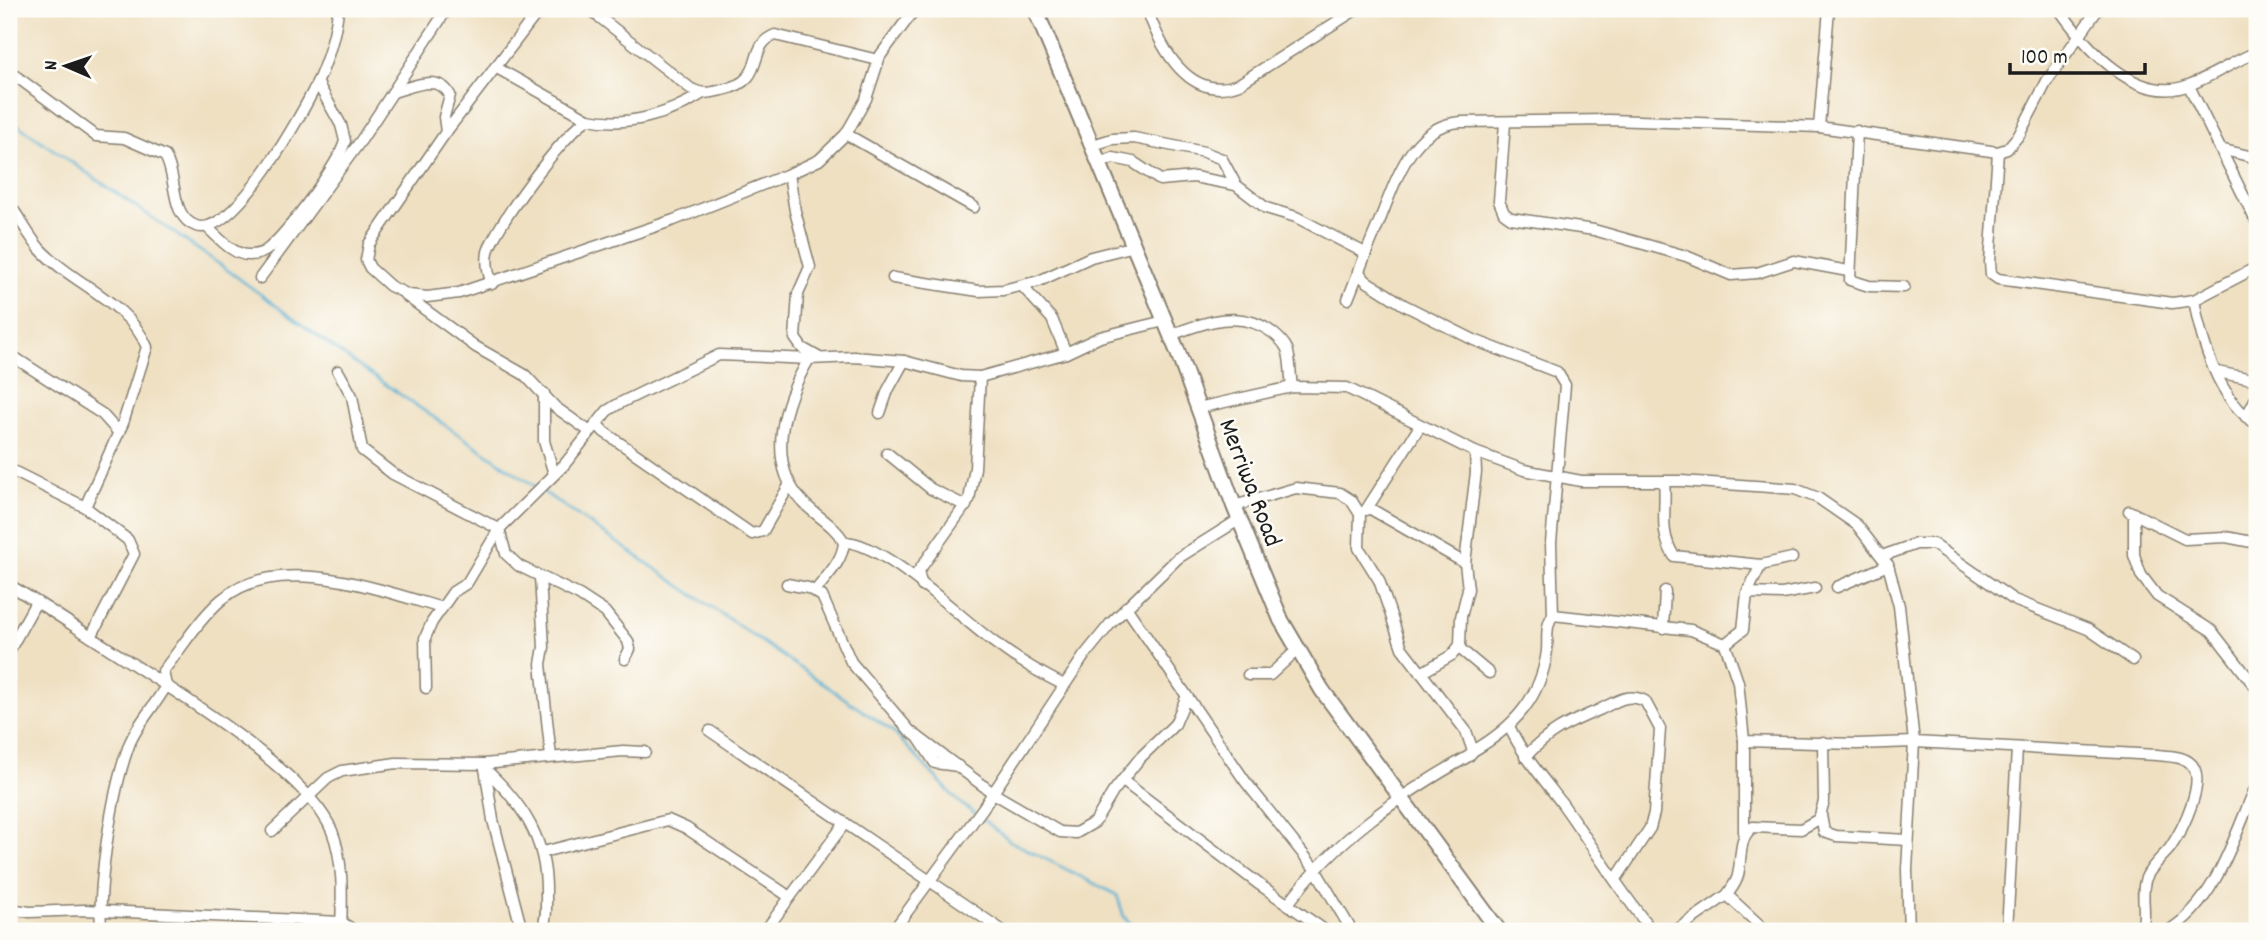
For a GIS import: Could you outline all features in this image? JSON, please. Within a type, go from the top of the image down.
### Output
[{"type":"street","points":[[208,228],[229,215],[248,194],[317,82],[331,43],[338,9]]},
{"type":"street","points":[[260,278],[393,92],[447,9]]},
{"type":"street","points":[[540,9],[446,132],[387,215],[366,253],[370,268],[379,279],[476,347],[525,375],[555,407],[604,432],[752,534],[763,531],[790,484]]},
{"type":"street","points":[[589,9],[690,88],[703,93]]},
{"type":"street","points":[[400,292],[427,297],[459,293],[492,284],[605,241],[674,220],[819,160],[846,134],[866,99],[878,61],[915,9]]},
{"type":"street","name":"Merriwa Road","points":[[1035,9],[1171,335],[1237,512],[1281,620],[1322,690],[1499,931]]},
{"type":"street","points":[[1147,9],[1157,41],[1174,64],[1204,86],[1220,89],[1239,84],[1357,9]]},
{"type":"street","points":[[1819,127],[1829,9]]},
{"type":"street","points":[[2059,9],[2079,37],[2126,78],[2164,88],[2189,86],[2232,62],[2257,52]]},
{"type":"street","points":[[1348,299],[1401,167],[1416,146],[1433,132],[1456,123],[1609,120],[1819,127],[1998,152],[2007,149],[2019,135],[2047,81],[2098,9]]},
{"type":"street","points":[[495,67],[588,119],[617,122],[638,119],[677,107],[703,93],[731,89],[752,75],[764,42],[775,35],[878,61]]},
{"type":"street","points":[[9,71],[96,136],[124,138],[165,156],[181,213],[197,226],[208,228],[235,251],[250,255],[267,250],[294,218],[330,170],[345,141],[341,125],[317,82]]},
{"type":"street","points":[[393,92],[423,83],[435,83],[445,88],[450,95],[444,117],[446,132]]},
{"type":"street","points":[[2189,86],[2257,223]]},
{"type":"street","points":[[492,284],[487,260],[495,237],[565,139],[588,119]]},
{"type":"street","points":[[1505,123],[1499,201],[1504,214],[1511,218],[1594,230],[1686,256],[1731,275],[1756,273],[1794,261],[1848,271]]},
{"type":"street","points":[[1857,131],[1848,271],[1852,283],[1858,285],[1904,287]]},
{"type":"street","points":[[846,134],[974,207]]},
{"type":"street","points":[[1093,145],[1112,139],[1134,138],[1205,152],[1222,159],[1236,185],[1266,208],[1296,217],[1320,232],[1365,253]]},
{"type":"street","points":[[2220,149],[2257,158]]},
{"type":"street","points":[[1998,152],[1991,252],[1993,276],[2012,283],[2172,303],[2194,300],[2257,267]]},
{"type":"street","points":[[1100,163],[1113,158],[1133,162],[1160,180],[1194,177],[1236,185]]},
{"type":"street","points":[[789,174],[794,211],[809,253],[810,267],[798,294],[796,340],[814,358]]},
{"type":"street","points":[[9,204],[41,250],[121,314],[144,338],[147,354],[119,433],[85,507]]},
{"type":"street","points":[[893,278],[979,291],[1022,286],[1091,257],[1135,246]]},
{"type":"street","points":[[1288,904],[1315,869],[1343,841],[1402,797],[1510,726],[1539,687],[1547,649],[1548,622],[1553,615],[1551,543],[1559,477],[1564,385],[1561,377],[1425,317],[1391,298],[1358,271]]},
{"type":"street","points":[[1022,286],[1052,319],[1066,353]]},
{"type":"street","points":[[2194,300],[2202,342],[2217,372],[2246,417],[2257,424]]},
{"type":"street","points":[[1171,335],[1198,324],[1229,318],[1254,321],[1278,337],[1287,348],[1292,387]]},
{"type":"street","points":[[426,688],[425,638],[442,608],[453,593],[467,583],[499,529],[544,486],[593,427],[620,403],[719,355],[904,361],[961,376],[980,377],[1066,353],[1100,337],[1164,321]]},
{"type":"street","points":[[9,354],[102,414],[119,433]]},
{"type":"street","points":[[814,358],[788,398],[783,424],[782,459],[790,484],[802,501],[844,542],[855,542],[875,552],[993,642],[1064,685]]},
{"type":"street","points":[[880,413],[888,390],[904,361]]},
{"type":"street","points":[[338,371],[352,396],[362,450],[393,474],[499,529],[506,554],[540,577],[579,595],[605,612],[628,641],[630,649],[625,659]]},
{"type":"street","points":[[2217,372],[2257,380]]},
{"type":"street","points":[[922,586],[918,572],[966,506],[974,484],[980,377]]},
{"type":"street","points":[[1198,408],[1292,387],[1347,388],[1475,452],[1524,470],[1581,481],[1664,481],[1795,489],[1818,498],[1849,519],[1885,561],[1899,606],[1914,742],[1908,840],[1909,931]]},
{"type":"street","points":[[544,393],[544,441],[554,474]]},
{"type":"street","points":[[2246,417],[2257,396]]},
{"type":"street","points":[[1420,426],[1365,511],[1359,548],[1379,580],[1400,643],[1466,731],[1473,751]]},
{"type":"street","points":[[1459,648],[1461,617],[1468,589],[1465,564],[1475,484],[1475,452]]},
{"type":"street","points":[[887,453],[931,489],[966,506]]},
{"type":"street","points":[[9,469],[85,507],[128,540],[134,554],[91,637]]},
{"type":"street","points":[[1664,481],[1666,503],[1662,527],[1665,542],[1674,556],[1761,565],[1792,558]]},
{"type":"street","points":[[893,931],[983,808],[1093,644],[1126,607],[1178,558],[1237,512],[1288,490],[1321,490],[1348,497],[1365,511],[1465,564]]},
{"type":"street","points":[[2257,543],[2226,537],[2185,538],[2132,513],[2134,555],[2141,575],[2157,596],[2212,631],[2257,689]]},
{"type":"street","points":[[815,591],[844,550],[844,542]]},
{"type":"street","points":[[1837,587],[1916,544],[1933,544],[2014,600],[2088,629],[2133,660]]},
{"type":"street","points":[[1725,644],[1743,629],[1747,593],[1761,565]]},
{"type":"street","points":[[101,931],[100,912],[114,806],[129,746],[166,686],[163,671],[221,600],[252,584],[291,577],[336,578],[442,608]]},
{"type":"street","points":[[540,577],[544,647],[541,664],[551,757]]},
{"type":"street","points":[[787,584],[815,591],[825,599],[851,662],[918,737],[935,763],[958,766],[993,793],[1056,830],[1072,834],[1095,822],[1140,758],[1175,724],[1186,698]]},
{"type":"street","points":[[9,585],[166,686],[269,758],[308,796],[331,828],[337,845],[341,926]]},
{"type":"street","points":[[1747,593],[1782,594],[1815,588]]},
{"type":"street","points":[[1663,628],[1665,591]]},
{"type":"street","points":[[9,651],[36,602]]},
{"type":"street","points":[[1126,607],[1245,781],[1315,869],[1352,931]]},
{"type":"street","points":[[1553,615],[1691,630],[1725,644],[1738,682],[1744,741],[1744,837],[1738,878],[1727,895],[1675,931]]},
{"type":"street","points":[[1421,673],[1459,648]]},
{"type":"street","points":[[1459,648],[1489,673]]},
{"type":"street","points":[[1248,674],[1270,675],[1297,650]]},
{"type":"street","points":[[1525,757],[1543,738],[1564,723],[1625,697],[1645,701],[1660,729],[1654,813],[1650,828],[1616,879]]},
{"type":"street","points":[[1510,726],[1525,757],[1652,931]]},
{"type":"street","points":[[710,731],[1003,931]]},
{"type":"street","points":[[1744,741],[1914,742],[2157,755],[2186,760],[2193,766],[2197,784],[2187,816],[2171,846],[2147,875],[2142,894],[2144,920],[2140,931]]},
{"type":"street","points":[[1823,742],[1824,801],[1821,815],[1824,832],[1836,836],[1908,840]]},
{"type":"street","points":[[2007,931],[2017,749]]},
{"type":"street","points":[[272,831],[328,778],[342,771],[396,763],[484,766],[551,757],[645,752]]},
{"type":"street","points":[[484,766],[535,829],[543,852],[546,890],[542,931]]},
{"type":"street","points":[[484,766],[493,820],[522,931]]},
{"type":"street","points":[[1123,781],[1326,931]]},
{"type":"street","points":[[2168,931],[2198,906],[2233,842],[2254,790]]},
{"type":"street","points":[[1744,837],[1754,827],[1807,828],[1814,825],[1821,815]]},
{"type":"street","points":[[543,852],[668,820],[687,828],[790,897]]},
{"type":"street","points":[[771,929],[790,897],[845,823]]},
{"type":"street","points":[[1727,895],[1766,931]]},
{"type":"street","points":[[9,909],[30,912],[247,918],[341,926],[355,931]]},
{"type":"street","points":[[247,918],[250,931]]},
{"type":"waterway","points":[[9,119],[222,266],[354,363],[536,487]]},
{"type":"waterway","points":[[542,491],[892,731],[959,802],[975,814]]},
{"type":"waterway","points":[[981,818],[1010,841],[1117,895],[1124,917],[1138,931]]}]
